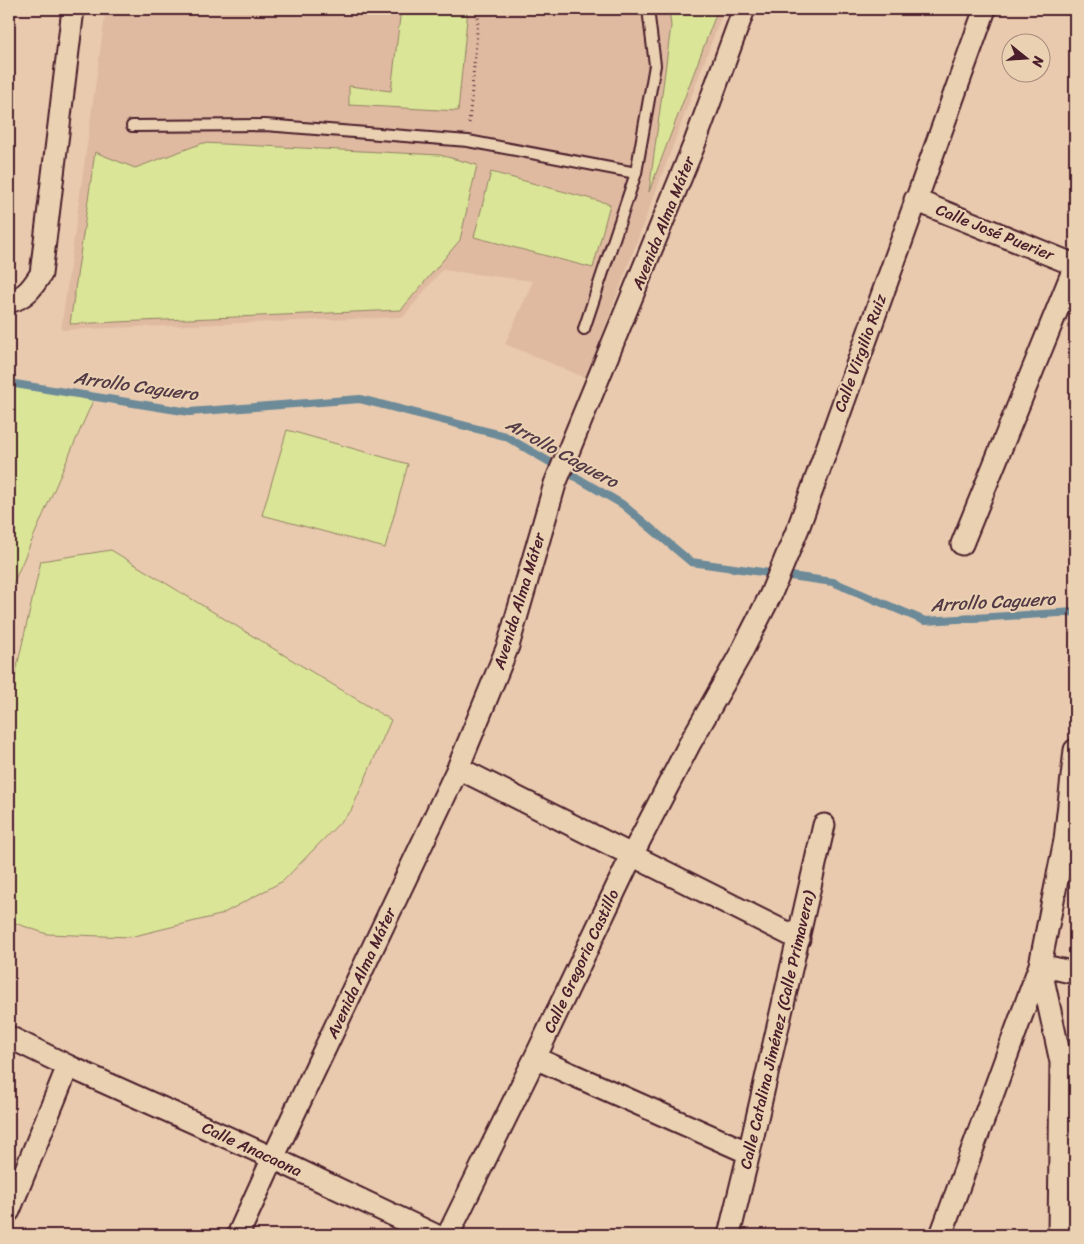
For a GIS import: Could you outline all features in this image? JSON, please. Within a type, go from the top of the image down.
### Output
[{"type":"street","points":[[9,302],[31,291],[41,274],[73,9]]},
{"type":"street","name":"Avenida Alma Máter","points":[[238,1235],[458,768],[508,646],[555,484],[694,146],[744,9]]},
{"type":"street","name":"Calle Virgilio Ruiz","points":[[720,690],[740,655],[777,578],[799,526],[985,9]]},
{"type":"street","name":"Calle José Puerier","points":[[915,200],[1075,266]]},
{"type":"street","points":[[962,544],[1075,266]]},
{"type":"street","name":"Calle Gregoria Castillo","points":[[448,1235],[632,855],[690,743],[720,690]]},
{"type":"street","points":[[941,1235],[1040,965],[1070,842],[1075,750]]},
{"type":"street","points":[[458,768],[798,939]]},
{"type":"street","name":"Calle Catalina Jiménez (Calle Primavera)","points":[[729,1235],[824,825]]},
{"type":"street","points":[[1040,965],[1075,973]]},
{"type":"street","points":[[1040,965],[1061,1062],[1059,1235]]},
{"type":"street","name":"Calle Anacaona","points":[[9,1036],[68,1066],[273,1158],[435,1235]]},
{"type":"street","points":[[535,1058],[749,1153]]},
{"type":"street","points":[[9,1211],[68,1066]]},
{"type":"lane","points":[[584,329],[636,173],[655,65],[648,9]]},
{"type":"lane","points":[[132,126],[266,125],[468,141],[636,173]]},
{"type":"path","points":[[468,141],[479,9]]},
{"type":"shaded area","points":[[106,9],[724,9],[586,378],[505,344],[533,281],[442,270],[403,317],[61,330]]},
{"type":"green space","points":[[401,9],[468,9],[458,111],[349,105],[349,86],[391,91]]},
{"type":"green space","points":[[669,9],[718,9],[649,192],[671,26]]},
{"type":"green space","points":[[203,143],[440,155],[477,165],[460,240],[401,310],[70,324],[95,152],[135,168]]},
{"type":"green space","points":[[491,172],[610,204],[593,268],[474,237]]},
{"type":"green space","points":[[9,383],[95,396],[9,593]]},
{"type":"green space","points":[[287,430],[408,464],[385,548],[262,515]]},
{"type":"green space","points":[[111,550],[391,720],[351,811],[283,881],[220,915],[130,937],[47,934],[9,921],[9,702],[41,561]]},
{"type":"waterway","name":"Arrollo Caguero","points":[[9,383],[189,412],[360,399],[505,436],[622,504],[691,562],[833,582],[925,621],[1075,612]]}]
